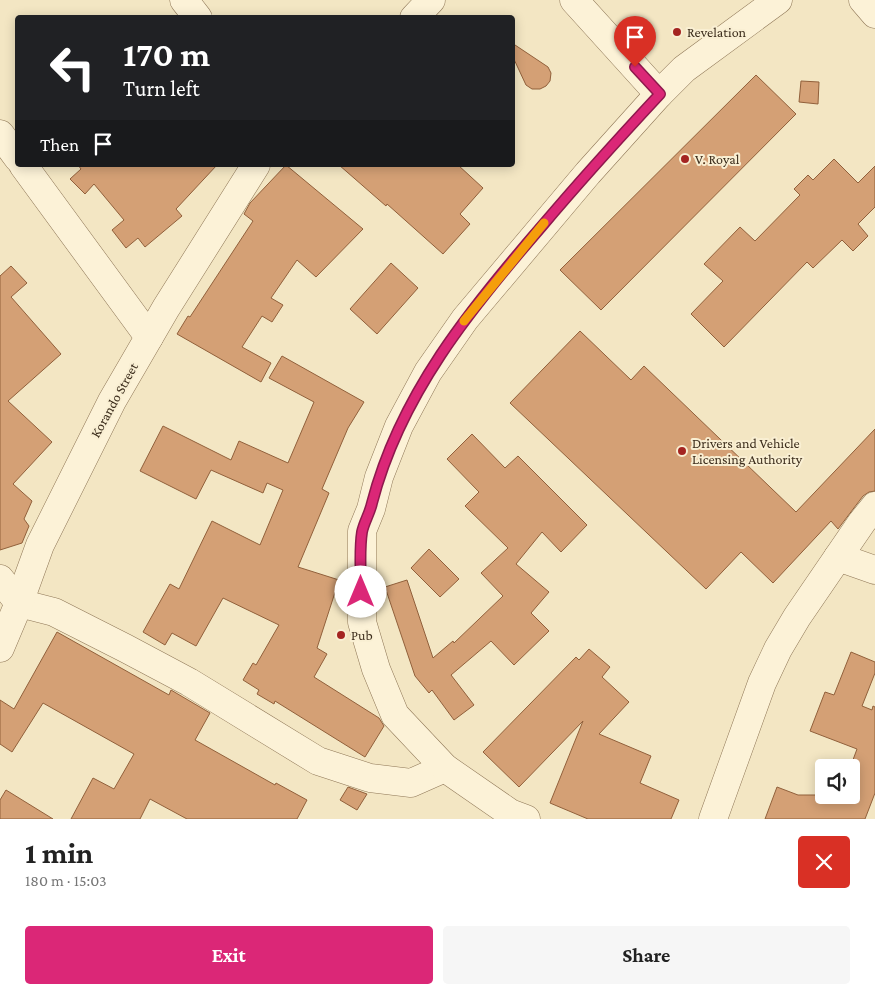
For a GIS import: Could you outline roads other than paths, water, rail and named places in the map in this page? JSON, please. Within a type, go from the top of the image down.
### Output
[{"type":"street","points":[[184,0],[196,15]]},
{"type":"street","points":[[417,15],[431,0]]},
{"type":"street","points":[[574,0],[660,94]]},
{"type":"street","points":[[526,819],[510,813],[445,768],[395,715],[376,669],[362,622],[362,531],[371,509],[379,476],[399,426],[428,372],[465,319],[588,173],[684,69],[778,0]]},
{"type":"street","points":[[863,0],[875,14]]},
{"type":"street","points":[[0,134],[15,154]]},
{"type":"street","points":[[24,167],[149,337]]},
{"type":"street","name":"Korando Street","points":[[0,648],[20,603],[40,545],[112,401],[149,337],[255,167]]},
{"type":"street","points":[[713,819],[762,683],[778,649],[797,617],[875,506]]},
{"type":"street","points":[[838,557],[875,570]]},
{"type":"street","points":[[0,579],[20,603],[54,612],[133,652],[189,682],[318,761],[370,778],[411,783],[445,768]]},
{"type":"place","name":"Revelation","points":[[677,32]]},
{"type":"place","name":"V. Royal","points":[[685,159]]},
{"type":"place","name":"Drivers and Vehicle Licensing Authority","points":[[682,451]]},
{"type":"place","name":"Pub","points":[[341,635]]}]
